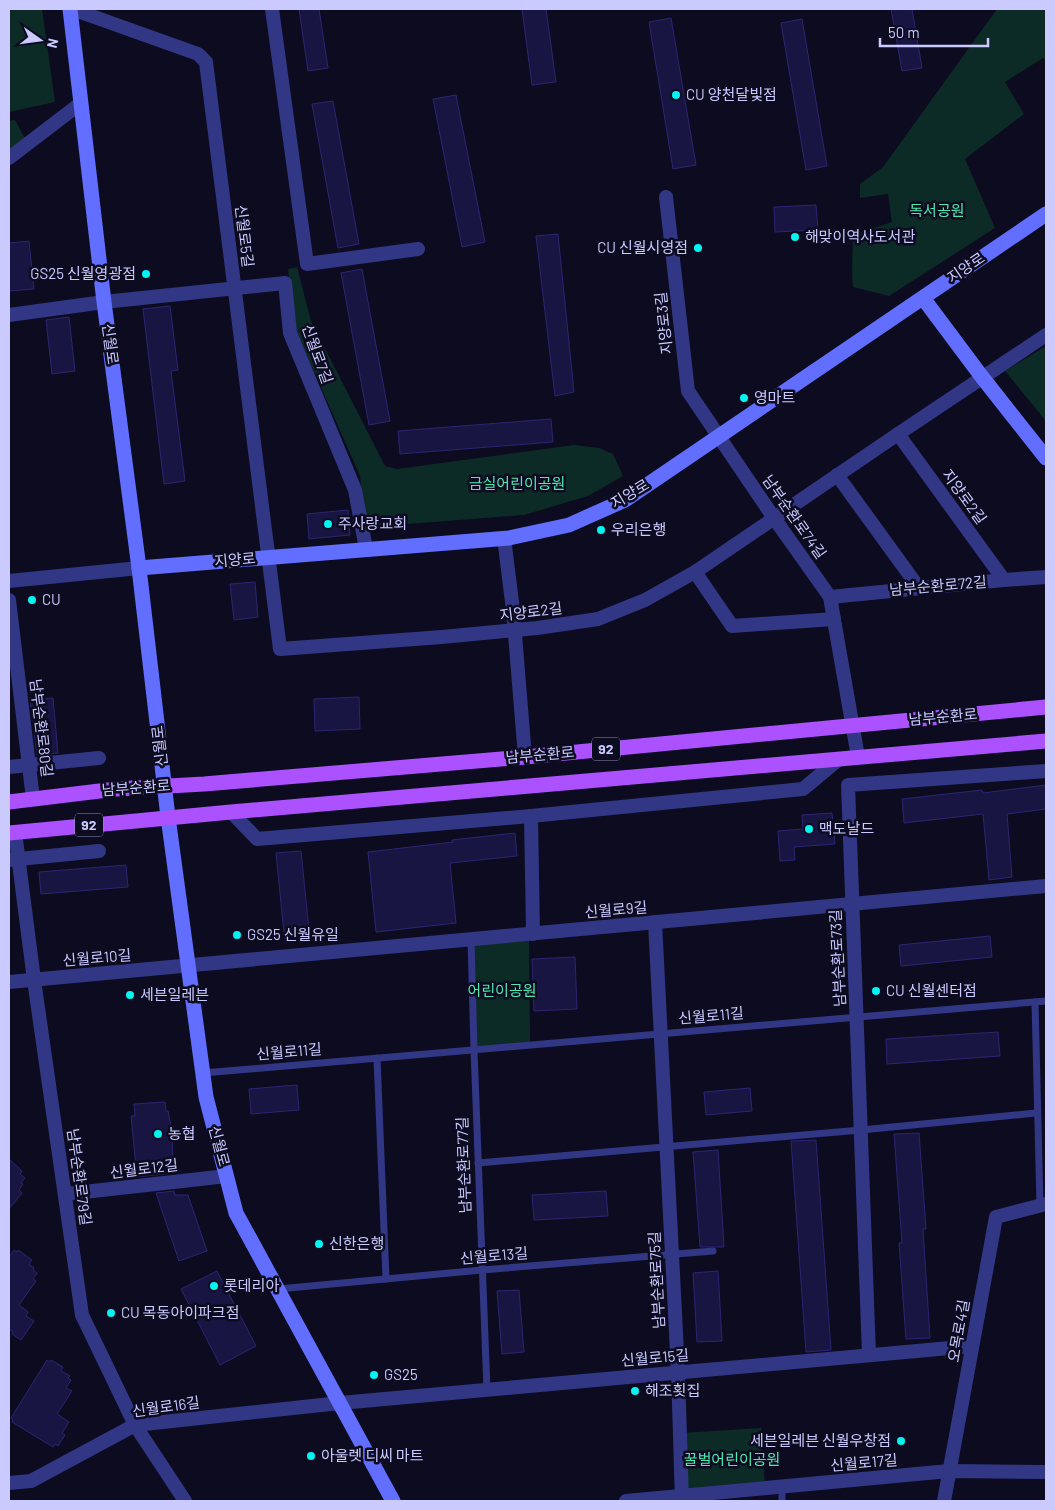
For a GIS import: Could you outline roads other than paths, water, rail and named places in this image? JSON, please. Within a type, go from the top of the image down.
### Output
[{"type":"main road","name":"신월로","points":[[71,9],[104,302],[139,568],[164,786],[206,1097],[236,1212],[393,1501]]},
{"type":"main road","name":"지양로","points":[[139,568],[504,538],[569,525],[625,500],[1046,214]]},
{"type":"main road","points":[[923,298],[1046,458]]},
{"type":"main road","name":"남부순환로","points":[[9,800],[116,789],[214,783],[525,757],[1046,707]]},
{"type":"main road","name":"남부순환로","points":[[12,833],[231,812],[1046,741]]},
{"type":"street","name":"신월로5길","points":[[71,9],[198,54],[206,62],[270,557]]},
{"type":"street","points":[[272,9],[307,264],[418,249]]},
{"type":"street","points":[[9,158],[81,103]]},
{"type":"street","name":"지양로3길","points":[[666,198],[688,391],[719,436]]},
{"type":"street","name":"신월로7길","points":[[9,315],[104,302],[285,282],[290,332],[354,490],[366,550]]},
{"type":"street","name":"지양로2길","points":[[270,557],[280,649],[514,631],[598,619],[645,600],[695,572],[1046,335]]},
{"type":"street","name":"지양로2길","points":[[898,434],[1004,580]]},
{"type":"street","name":"남부순환로74길","points":[[719,436],[774,518],[830,596],[858,757]]},
{"type":"street","points":[[837,475],[919,588]]},
{"type":"street","points":[[504,538],[513,610],[525,757]]},
{"type":"street","points":[[9,581],[139,568]]},
{"type":"street","points":[[695,572],[732,626],[834,619]]},
{"type":"street","name":"남부순환로72길","points":[[830,596],[1046,578]]},
{"type":"street","name":"남부순환로80길","points":[[9,600],[33,799]]},
{"type":"street","points":[[9,768],[99,758]]},
{"type":"street","points":[[231,812],[257,840],[531,816],[803,789],[839,759]]},
{"type":"street","name":"남부순환로73길","points":[[869,1355],[848,785],[1046,771]]},
{"type":"street","points":[[531,816],[533,934]]},
{"type":"street","name":"남부순환로79길","points":[[12,833],[14,860],[66,1194],[82,1315],[134,1425],[185,1501]]},
{"type":"street","points":[[14,860],[99,851]]},
{"type":"street","name":"신월로9길","points":[[188,966],[1046,886]]},
{"type":"street","name":"남부순환로75길","points":[[655,922],[678,1372],[682,1499]]},
{"type":"street","name":"신월로10길","points":[[9,982],[188,966]]},
{"type":"street","name":"신월로12길","points":[[66,1194],[227,1176]]},
{"type":"street","name":"오목로4길","points":[[944,1501],[996,1217],[1043,1205]]},
{"type":"street","name":"신월로15길","points":[[340,1403],[972,1346]]},
{"type":"street","name":"신월로16길","points":[[9,1483],[31,1481],[134,1425],[340,1403]]},
{"type":"street","name":"신월로17길","points":[[626,1501],[682,1499],[782,1487],[949,1471],[1046,1472]]},
{"type":"lane","name":"남부순환로77길","points":[[471,939],[487,1390]]},
{"type":"lane","name":"신월로11길","points":[[203,1073],[1046,1001]]},
{"type":"lane","points":[[1035,1002],[1036,1113],[1043,1205]]},
{"type":"lane","points":[[377,1058],[386,1279]]},
{"type":"lane","points":[[478,1162],[861,1130],[1036,1113]]},
{"type":"lane","name":"신월로13길","points":[[278,1289],[713,1251]]},
{"type":"lane","points":[[782,1487],[782,1501]]},
{"type":"place","name":"CU 양천달빛점","points":[[676,95]]},
{"type":"place","name":"해맞이역사도서관","points":[[795,237]]},
{"type":"place","name":"CU 신월시영점","points":[[698,248]]},
{"type":"place","name":"GS25 신월영광점","points":[[146,274]]},
{"type":"place","name":"영마트","points":[[744,398]]},
{"type":"place","name":"주사랑교회","points":[[328,524]]},
{"type":"place","name":"우리은행","points":[[601,530]]},
{"type":"place","name":"CU","points":[[32,600]]},
{"type":"place","name":"맥도날드","points":[[809,829]]},
{"type":"place","name":"GS25 신월유일","points":[[237,935]]},
{"type":"place","name":"CU 신월센터점","points":[[876,991]]},
{"type":"place","name":"세븐일레븐","points":[[130,995]]},
{"type":"place","name":"농협","points":[[158,1134]]},
{"type":"place","name":"신한은행","points":[[319,1244]]},
{"type":"place","name":"롯데리아","points":[[214,1286]]},
{"type":"place","name":"CU 목동아이파크점","points":[[111,1313]]},
{"type":"place","name":"GS25","points":[[374,1375]]},
{"type":"place","name":"해조횟집","points":[[635,1391]]},
{"type":"place","name":"세븐일레븐 신월우창점","points":[[901,1441]]},
{"type":"place","name":"아울렛 디씨 마트","points":[[311,1456]]},
{"type":"park label","name":"독서공원","points":[[937,211]]},
{"type":"park label","name":"금실어린이공원","points":[[517,484]]},
{"type":"park label","name":"어린이공원","points":[[502,991]]},
{"type":"park label","name":"꿀벌어린이공원","points":[[732,1460]]}]
